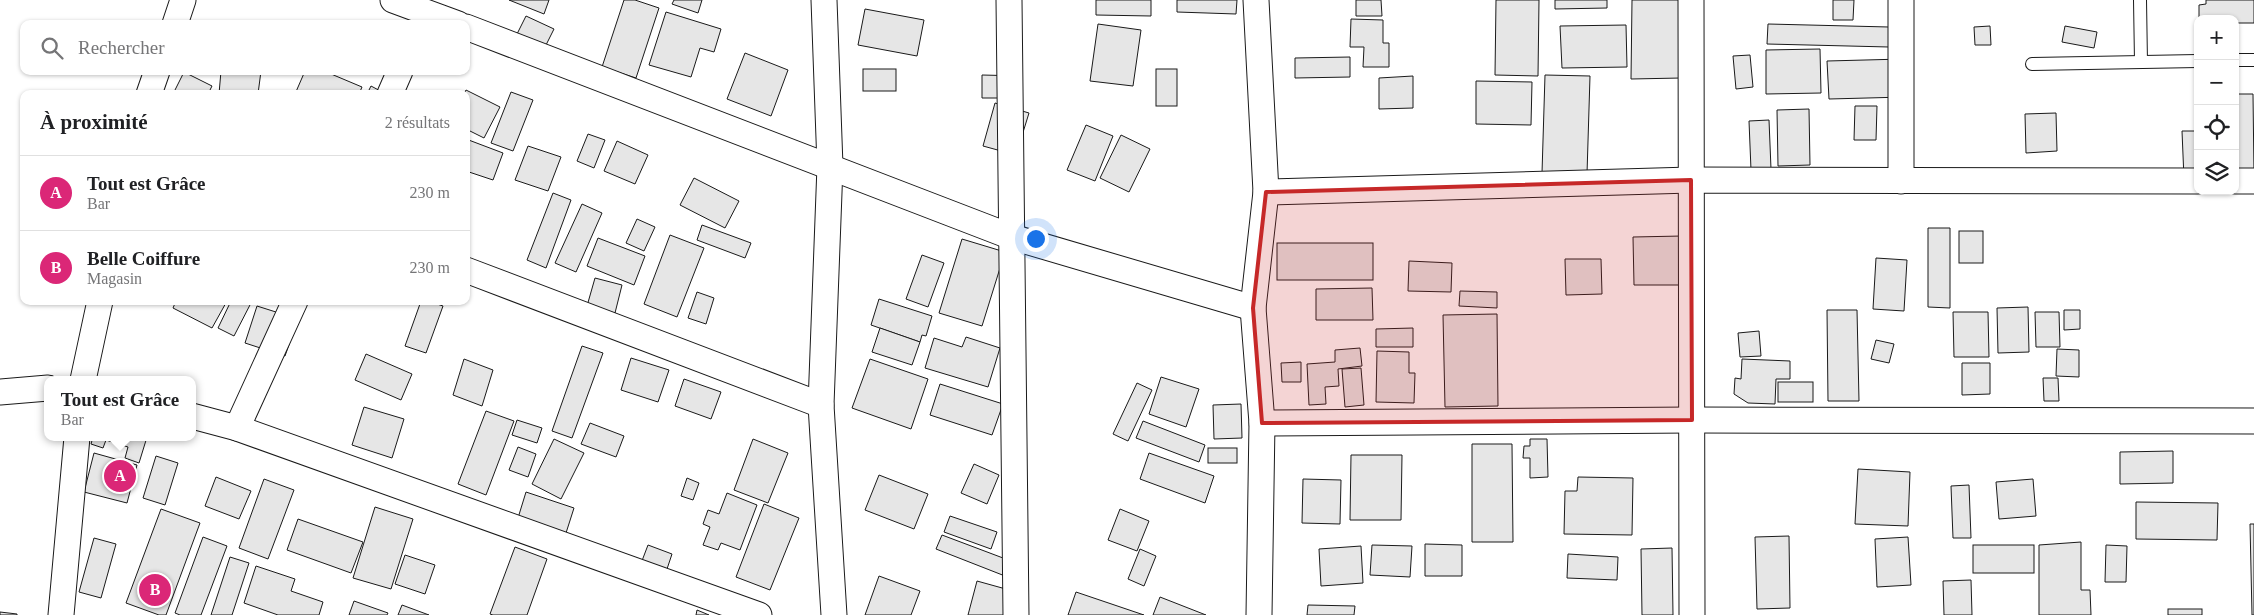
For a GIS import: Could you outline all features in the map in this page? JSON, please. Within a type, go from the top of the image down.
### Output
[{"type":"street","points":[[176,20],[183,0]]},
{"type":"street","points":[[393,0],[448,20]]},
{"type":"street","points":[[824,0],[830,166],[820,405],[834,615]]},
{"type":"street","points":[[1009,0],[1016,615]]},
{"type":"street","points":[[1256,0],[1266,192],[1253,308],[1262,423],[1259,615]]},
{"type":"street","points":[[1691,0],[1692,615]]},
{"type":"street","points":[[1901,0],[1901,180]]},
{"type":"street","points":[[470,29],[1012,237],[1253,308]]},
{"type":"street","points":[[150,90],[155,75]]},
{"type":"street","points":[[392,90],[398,75]]},
{"type":"street","points":[[1266,192],[1691,180],[2194,181]]},
{"type":"street","points":[[2239,181],[2254,181]]},
{"type":"street","points":[[470,272],[820,405]]},
{"type":"street","points":[[83,376],[99,305]]},
{"type":"street","points":[[237,428],[293,305]]},
{"type":"street","points":[[0,392],[44,388]]},
{"type":"street","points":[[196,417],[237,428],[759,615]]},
{"type":"street","points":[[1262,423],[1692,420],[2254,421]]},
{"type":"street","points":[[60,615],[77,441]]},
{"type":"lane","points":[[2140,0],[2141,62]]},
{"type":"lane","points":[[2239,60],[2254,60]]},
{"type":"lane","points":[[2032,64],[2194,61]]},
{"type":"highlighted area","points":[[1691,180],[1692,420],[1262,423],[1253,308],[1266,192]]},
{"type":"building","points":[[509,0],[549,0],[544,14]]},
{"type":"building","points":[[624,0],[635,0],[659,8],[636,78],[602,67]]},
{"type":"building","points":[[674,0],[702,0],[698,13],[672,4]]},
{"type":"building","points":[[1096,0],[1151,0],[1151,16],[1096,15]]},
{"type":"building","points":[[1177,0],[1237,0],[1236,14],[1177,12]]},
{"type":"building","points":[[1356,0],[1381,0],[1382,16],[1356,16]]},
{"type":"building","points":[[1496,0],[1539,0],[1538,76],[1495,75]]},
{"type":"building","points":[[1555,0],[1607,0],[1607,8],[1555,9]]},
{"type":"building","points":[[1632,0],[1680,0],[1681,78],[1631,79]]},
{"type":"building","points":[[1833,0],[1854,0],[1853,20],[1833,20]]},
{"type":"building","points":[[2206,0],[2254,0],[2254,23],[2239,23],[2239,15],[2199,15],[2199,5],[2206,4]]},
{"type":"building","points":[[865,9],[924,20],[917,56],[858,45]]},
{"type":"building","points":[[666,12],[721,29],[714,52],[700,48],[691,77],[649,65]]},
{"type":"building","points":[[526,16],[554,29],[545,47],[517,34]]},
{"type":"building","points":[[1351,19],[1383,20],[1383,43],[1389,43],[1389,67],[1363,67],[1364,47],[1350,47]]},
{"type":"building","points":[[1098,24],[1141,30],[1133,86],[1090,81]]},
{"type":"building","points":[[1768,24],[1889,27],[1889,47],[1767,44]]},
{"type":"building","points":[[1626,25],[1627,67],[1562,68],[1560,26]]},
{"type":"building","points":[[1990,26],[1991,45],[1975,45],[1974,27]]},
{"type":"building","points":[[2065,26],[2097,32],[2094,48],[2062,42]]},
{"type":"building","points":[[1820,49],[1821,93],[1766,94],[1766,50]]},
{"type":"building","points":[[745,53],[788,70],[771,116],[727,99]]},
{"type":"building","points":[[1750,55],[1753,87],[1736,89],[1733,56]]},
{"type":"building","points":[[1350,57],[1350,77],[1295,78],[1295,58]]},
{"type":"building","points":[[1903,59],[1905,97],[1829,99],[1827,61]]},
{"type":"building","points":[[863,69],[896,69],[896,91],[863,91]]},
{"type":"building","points":[[1156,69],[1177,69],[1177,106],[1156,106]]},
{"type":"building","points":[[182,75],[190,75],[212,86],[210,90],[175,90]]},
{"type":"building","points":[[221,75],[260,75],[259,90],[219,90]]},
{"type":"building","points":[[303,75],[334,75],[362,87],[361,90],[297,90]]},
{"type":"building","points":[[982,75],[1022,76],[1022,98],[982,98]]},
{"type":"building","points":[[1545,75],[1590,76],[1587,174],[1542,173]]},
{"type":"building","points":[[1413,76],[1413,108],[1379,109],[1379,78]]},
{"type":"building","points":[[1476,81],[1532,82],[1531,125],[1476,124]]},
{"type":"building","points":[[371,86],[378,90],[369,90]]},
{"type":"building","points":[[470,92],[500,107],[484,138],[470,131]]},
{"type":"building","points":[[511,92],[533,100],[513,151],[491,143]]},
{"type":"building","points":[[2239,94],[2253,94],[2254,175],[2239,175]]},
{"type":"building","points":[[995,103],[1029,113],[1016,155],[983,146]]},
{"type":"building","points":[[1855,106],[1877,106],[1876,140],[1854,140]]},
{"type":"building","points":[[1809,109],[1810,165],[1778,166],[1777,110]]},
{"type":"building","points":[[2056,113],[2057,151],[2026,153],[2025,114]]},
{"type":"building","points":[[1769,120],[1771,169],[1751,170],[1749,121]]},
{"type":"building","points":[[1086,125],[1113,136],[1095,181],[1067,170]]},
{"type":"building","points":[[2182,131],[2194,131],[2194,179],[2184,179]]},
{"type":"building","points":[[588,134],[605,140],[594,168],[577,161]]},
{"type":"building","points":[[1121,135],[1150,149],[1129,192],[1100,178]]},
{"type":"building","points":[[470,141],[503,153],[493,180],[470,172]]},
{"type":"building","points":[[617,141],[648,155],[635,184],[604,171]]},
{"type":"building","points":[[528,146],[561,157],[548,191],[515,180]]},
{"type":"building","points":[[694,178],[739,201],[725,228],[680,205]]},
{"type":"building","points":[[553,193],[571,200],[546,268],[527,260]]},
{"type":"building","points":[[582,204],[602,213],[576,272],[555,263]]},
{"type":"building","points":[[637,219],[655,227],[644,251],[626,243]]},
{"type":"building","points":[[702,225],[751,243],[745,258],[697,240]]},
{"type":"building","points":[[1928,228],[1950,228],[1950,308],[1928,307]]},
{"type":"building","points":[[1959,231],[1983,231],[1983,263],[1959,263]]},
{"type":"building","points":[[670,235],[704,248],[677,317],[644,304]]},
{"type":"building","points":[[1682,236],[1683,285],[1634,285],[1633,237]]},
{"type":"building","points":[[598,238],[645,256],[634,285],[587,266]]},
{"type":"building","points":[[962,239],[1005,252],[982,326],[939,313]]},
{"type":"building","points":[[1277,243],[1373,243],[1373,280],[1277,280]]},
{"type":"building","points":[[922,255],[944,263],[928,307],[906,299]]},
{"type":"building","points":[[1876,258],[1907,260],[1904,311],[1873,309]]},
{"type":"building","points":[[1565,259],[1601,259],[1602,294],[1566,295]]},
{"type":"building","points":[[1409,261],[1452,263],[1451,292],[1408,291]]},
{"type":"building","points":[[595,278],[622,285],[615,313],[587,306]]},
{"type":"building","points":[[1372,288],[1373,320],[1316,320],[1316,289]]},
{"type":"building","points":[[1460,291],[1497,292],[1497,308],[1459,306]]},
{"type":"building","points":[[697,292],[714,298],[706,324],[688,318]]},
{"type":"building","points":[[879,299],[932,316],[926,336],[922,335],[920,342],[871,325]]},
{"type":"building","points":[[174,305],[225,305],[212,328],[173,308]]},
{"type":"building","points":[[229,305],[250,305],[234,336],[218,328]]},
{"type":"building","points":[[420,305],[443,306],[426,353],[405,346]]},
{"type":"building","points":[[257,306],[298,319],[285,356],[245,343]]},
{"type":"building","points":[[2028,307],[2029,352],[1998,353],[1997,308]]},
{"type":"building","points":[[1827,310],[1857,310],[1859,401],[1828,401]]},
{"type":"building","points":[[2064,310],[2080,310],[2080,329],[2064,330]]},
{"type":"building","points":[[1953,312],[1988,312],[1989,357],[1954,357]]},
{"type":"building","points":[[2035,312],[2059,312],[2060,347],[2036,347]]},
{"type":"building","points":[[1497,314],[1498,406],[1445,407],[1443,315]]},
{"type":"building","points":[[880,328],[920,342],[912,365],[872,352]]},
{"type":"building","points":[[1413,328],[1413,347],[1376,347],[1376,329]]},
{"type":"building","points":[[1759,331],[1761,356],[1740,357],[1738,333]]},
{"type":"building","points":[[966,337],[1000,348],[988,387],[925,368],[934,338],[962,347]]},
{"type":"building","points":[[1876,340],[1894,344],[1889,363],[1871,359]]},
{"type":"building","points":[[582,346],[603,353],[572,438],[552,431]]},
{"type":"building","points":[[1360,348],[1362,366],[1338,369],[1339,386],[1325,387],[1326,404],[1309,405],[1307,364],[1335,362],[1335,350]]},
{"type":"building","points":[[2057,349],[2079,350],[2079,377],[2056,376]]},
{"type":"building","points":[[1377,351],[1409,352],[1409,373],[1415,373],[1414,403],[1376,402]]},
{"type":"building","points":[[366,354],[412,374],[401,400],[355,380]]},
{"type":"building","points":[[631,358],[669,370],[658,402],[621,390]]},
{"type":"building","points":[[464,359],[493,370],[482,406],[453,395]]},
{"type":"building","points":[[870,359],[928,379],[911,429],[852,408]]},
{"type":"building","points":[[1742,359],[1790,361],[1790,379],[1776,379],[1775,404],[1748,403],[1734,394],[1735,378],[1741,379]]},
{"type":"building","points":[[1301,362],[1301,382],[1282,382],[1281,363]]},
{"type":"building","points":[[1962,363],[1990,363],[1990,394],[1962,395]]},
{"type":"building","points":[[1361,368],[1364,405],[1345,407],[1342,369]]},
{"type":"building","points":[[1161,377],[1199,389],[1186,427],[1149,414]]},
{"type":"building","points":[[2043,378],[2058,378],[2059,401],[2044,401]]},
{"type":"building","points":[[684,379],[721,392],[711,419],[675,406]]},
{"type":"building","points":[[1778,382],[1813,382],[1813,402],[1778,402]]},
{"type":"building","points":[[1137,383],[1152,390],[1128,441],[1113,434]]},
{"type":"building","points":[[940,384],[1003,404],[992,435],[930,415]]},
{"type":"building","points":[[1241,404],[1242,438],[1214,439],[1213,405]]},
{"type":"building","points":[[364,407],[404,419],[392,458],[352,445]]},
{"type":"building","points":[[486,411],[514,421],[486,495],[458,484]]},
{"type":"building","points":[[517,420],[542,428],[537,443],[512,435]]},
{"type":"building","points":[[1143,421],[1205,445],[1199,462],[1136,438]]},
{"type":"building","points":[[590,423],[624,436],[616,457],[581,444]]},
{"type":"building","points":[[554,439],[584,453],[561,499],[532,484]]},
{"type":"building","points":[[753,439],[788,453],[768,503],[734,490]]},
{"type":"building","points":[[1530,439],[1547,439],[1548,477],[1530,478],[1530,458],[1523,458],[1524,446],[1530,446]]},
{"type":"building","points":[[92,441],[106,441],[103,448],[91,444]]},
{"type":"building","points":[[109,441],[146,441],[139,463],[125,458],[128,447]]},
{"type":"building","points":[[1472,444],[1512,444],[1513,542],[1472,542]]},
{"type":"building","points":[[518,447],[536,454],[528,477],[509,470]]},
{"type":"building","points":[[1208,448],[1237,448],[1237,463],[1208,463]]},
{"type":"building","points":[[2173,451],[2173,483],[2120,484],[2120,452]]},
{"type":"building","points":[[94,453],[137,465],[127,503],[84,492]]},
{"type":"building","points":[[1149,453],[1214,476],[1205,503],[1140,479]]},
{"type":"building","points":[[1351,455],[1402,455],[1401,520],[1350,520]]},
{"type":"building","points":[[156,456],[178,463],[165,505],[143,498]]},
{"type":"building","points":[[974,464],[999,475],[987,504],[961,493]]},
{"type":"building","points":[[1858,469],[1910,472],[1908,526],[1855,524]]},
{"type":"building","points":[[879,475],[928,494],[914,529],[865,510]]},
{"type":"building","points":[[216,477],[251,491],[239,519],[205,506]]},
{"type":"building","points":[[1578,477],[1633,478],[1632,535],[1564,534],[1565,491],[1577,491]]},
{"type":"building","points":[[687,478],[699,483],[693,500],[681,496]]},
{"type":"building","points":[[264,479],[294,490],[268,559],[239,548]]},
{"type":"building","points":[[1303,479],[1341,480],[1340,524],[1302,523]]},
{"type":"building","points":[[2033,479],[2036,516],[1999,519],[1996,482]]},
{"type":"building","points":[[1969,485],[1971,538],[1953,538],[1951,486]]},
{"type":"building","points":[[526,492],[574,508],[566,533],[518,518]]},
{"type":"building","points":[[727,493],[757,505],[740,550],[721,543],[718,550],[703,545],[710,527],[703,524],[708,510],[719,514]]},
{"type":"building","points":[[2136,502],[2218,503],[2217,540],[2136,539]]},
{"type":"building","points":[[764,504],[799,518],[770,590],[736,577]]},
{"type":"building","points":[[375,507],[413,519],[391,589],[353,578]]},
{"type":"building","points":[[161,509],[200,523],[166,615],[159,615],[126,603]]},
{"type":"building","points":[[1120,509],[1149,521],[1137,551],[1108,540]]},
{"type":"building","points":[[950,516],[997,532],[991,549],[944,532]]},
{"type":"building","points":[[298,519],[363,542],[351,573],[287,550]]},
{"type":"building","points":[[2250,524],[2254,524],[2254,615],[2252,615]]},
{"type":"building","points":[[942,535],[1011,561],[1005,576],[936,549]]},
{"type":"building","points":[[1789,536],[1790,608],[1757,609],[1755,537]]},
{"type":"building","points":[[203,537],[227,546],[201,615],[180,615],[175,613]]},
{"type":"building","points":[[1908,537],[1911,585],[1877,587],[1875,539]]},
{"type":"building","points":[[94,538],[116,544],[101,598],[79,592]]},
{"type":"building","points":[[2081,542],[2081,590],[2090,590],[2091,615],[2039,615],[2039,545]]},
{"type":"building","points":[[1425,544],[1462,545],[1462,576],[1425,576]]},
{"type":"building","points":[[648,545],[672,554],[665,575],[640,566]]},
{"type":"building","points":[[1372,545],[1412,546],[1410,577],[1370,575]]},
{"type":"building","points":[[1973,545],[2034,545],[2034,573],[1973,573]]},
{"type":"building","points":[[2106,545],[2127,546],[2126,582],[2105,582]]},
{"type":"building","points":[[1361,546],[1363,583],[1321,586],[1319,549]]},
{"type":"building","points":[[515,547],[547,559],[527,615],[490,614]]},
{"type":"building","points":[[1672,548],[1673,615],[1642,615],[1641,549]]},
{"type":"building","points":[[1140,549],[1156,556],[1144,586],[1128,579]]},
{"type":"building","points":[[1568,554],[1618,557],[1617,580],[1567,578]]},
{"type":"building","points":[[405,555],[435,565],[425,594],[395,584]]},
{"type":"building","points":[[230,557],[249,563],[232,615],[211,615]]},
{"type":"building","points":[[256,566],[295,579],[291,591],[323,602],[319,615],[278,615],[244,603]]},
{"type":"building","points":[[879,576],[920,591],[911,615],[865,615]]},
{"type":"building","points":[[1971,580],[1972,615],[1944,615],[1943,581]]},
{"type":"building","points":[[977,581],[1013,591],[1007,615],[968,615]]},
{"type":"building","points":[[1076,592],[1144,615],[1068,615]]},
{"type":"building","points":[[1160,597],[1206,615],[1153,615]]},
{"type":"building","points":[[354,601],[388,613],[387,615],[349,615]]},
{"type":"building","points":[[402,605],[429,615],[398,615]]},
{"type":"building","points":[[1308,605],[1355,606],[1354,615],[1307,615]]},
{"type":"building","points":[[2168,609],[2202,609],[2202,615],[2168,615]]},
{"type":"building","points":[[697,610],[709,615],[696,615]]},
{"type":"building","points":[[0,612],[17,614],[17,615],[0,615]]},
{"type":"place","name":"Tout est Grâce","points":[[120,476]]},
{"type":"place","name":"Belle Coiffure","points":[[155,590]]}]
